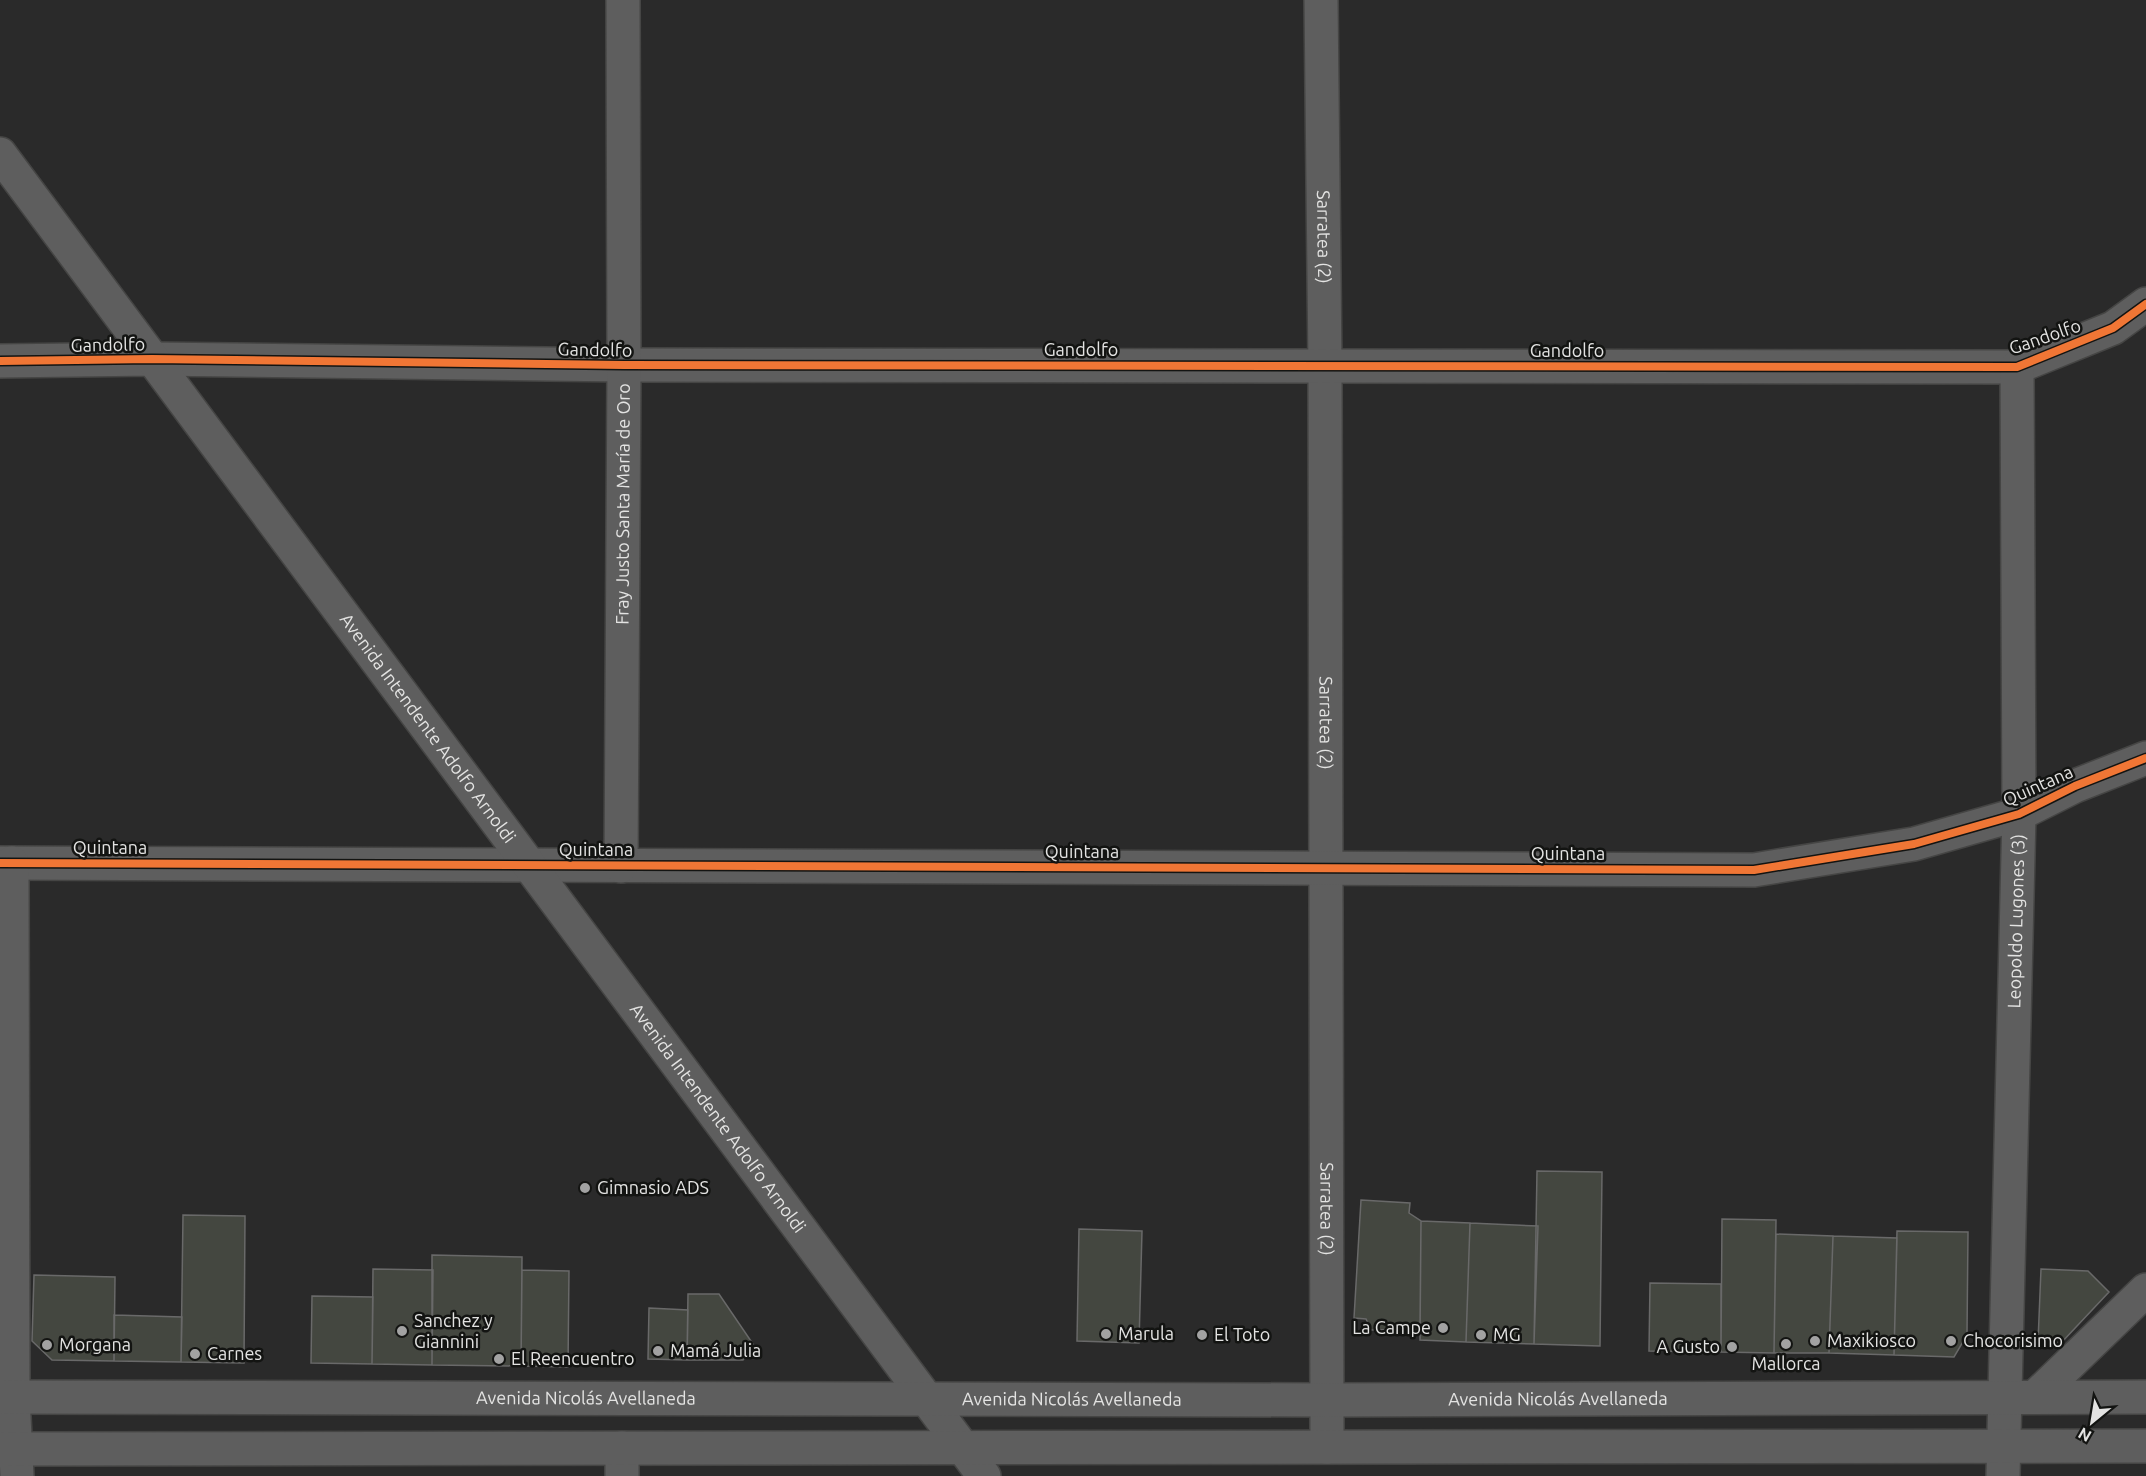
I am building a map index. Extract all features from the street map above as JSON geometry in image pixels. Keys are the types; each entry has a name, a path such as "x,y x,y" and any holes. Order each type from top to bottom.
{"street":[{"name":"Fray Justo Santa María de Oro","path":"621,866 624,365 622,0"},
{"name":"Sarratea (2)","path":"1321,0 1325,366 1327,1447"},
{"name":"Avenida Intendente Adolfo Arnoldi","path":"0,154 984,1476"},
{"name":"Gandolfo","path":"0,361 152,359 624,365 2017,367 2113,328 2146,304"},
{"name":"Leopoldo Lugones (3)","path":"2003,1462 2019,814 2017,367"},
{"name":"Quintana","path":"6,863 1754,870 1914,844 2019,814 2075,786 2146,758"},
{"path":"6,863 7,1397 11,1458 622,1462 962,1447 1327,1447 2003,1462 2146,1446"},
{"path":"2036,1397 2146,1290"},
{"name":"Avenida Nicolás Avellaneda","path":"7,1397 1327,1400 2146,1397"}],"building":[{"path":"1537,1171 1602,1172 1600,1346 1534,1344"},
{"path":"1361,1200 1410,1203 1409,1213 1421,1221 1420,1329 1371,1330 1366,1319 1354,1318"},
{"path":"183,1215 245,1216 244,1363 181,1362"},
{"path":"1722,1219 1776,1220 1774,1353 1721,1352"},
{"path":"1421,1221 1470,1223 1466,1342 1420,1340"},
{"path":"1470,1223 1538,1226 1534,1344 1466,1342"},
{"path":"1079,1229 1142,1231 1139,1343 1077,1341"},
{"path":"1897,1231 1968,1232 1967,1335 1954,1357 1894,1355"},
{"path":"1776,1234 1833,1236 1829,1353 1774,1353"},
{"path":"1833,1236 1897,1238 1894,1355 1829,1353"},
{"path":"432,1255 522,1257 521,1366 432,1365"},
{"name":"Sanchez y Giannini","path":"373,1269 433,1270 432,1365 372,1364"},
{"path":"2041,1269 2088,1271 2109,1292 2061,1343 2038,1342"},
{"path":"522,1270 569,1271 568,1367 521,1366"},
{"path":"34,1275 115,1277 114,1361 52,1360 32,1341"},
{"path":"1650,1283 1721,1284 1721,1352 1649,1351"},
{"path":"688,1294 719,1294 753,1344 743,1360 687,1360"},
{"path":"312,1296 373,1297 372,1364 311,1363"},
{"path":"649,1308 688,1310 687,1360 648,1359"},
{"path":"114,1315 182,1317 181,1362 114,1361"}],"cycle path":[{"path":"0,361 152,359 624,365 2017,367 2113,328 2146,304"},
{"path":"0,863 1754,870 1914,844 2019,814 2075,786 2146,758"}],"place":[{"name":"Gimnasio ADS","path":"585,1188"},
{"name":"La Campe","path":"1443,1328"},
{"name":"Sanchez y Giannini","path":"402,1331"},
{"name":"Marula","path":"1106,1334"},
{"name":"El Toto","path":"1202,1335"},
{"name":"MG","path":"1481,1335"},
{"name":"Maxikiosco","path":"1815,1341"},
{"name":"Chocorisimo","path":"1951,1341"},
{"name":"Mallorca","path":"1786,1344"},
{"name":"Morgana","path":"47,1345"},
{"name":"A Gusto","path":"1732,1347"},
{"name":"Mamá Julia","path":"658,1351"},
{"name":"Carnes","path":"195,1354"},
{"name":"El Reencuentro","path":"499,1359"}]}
